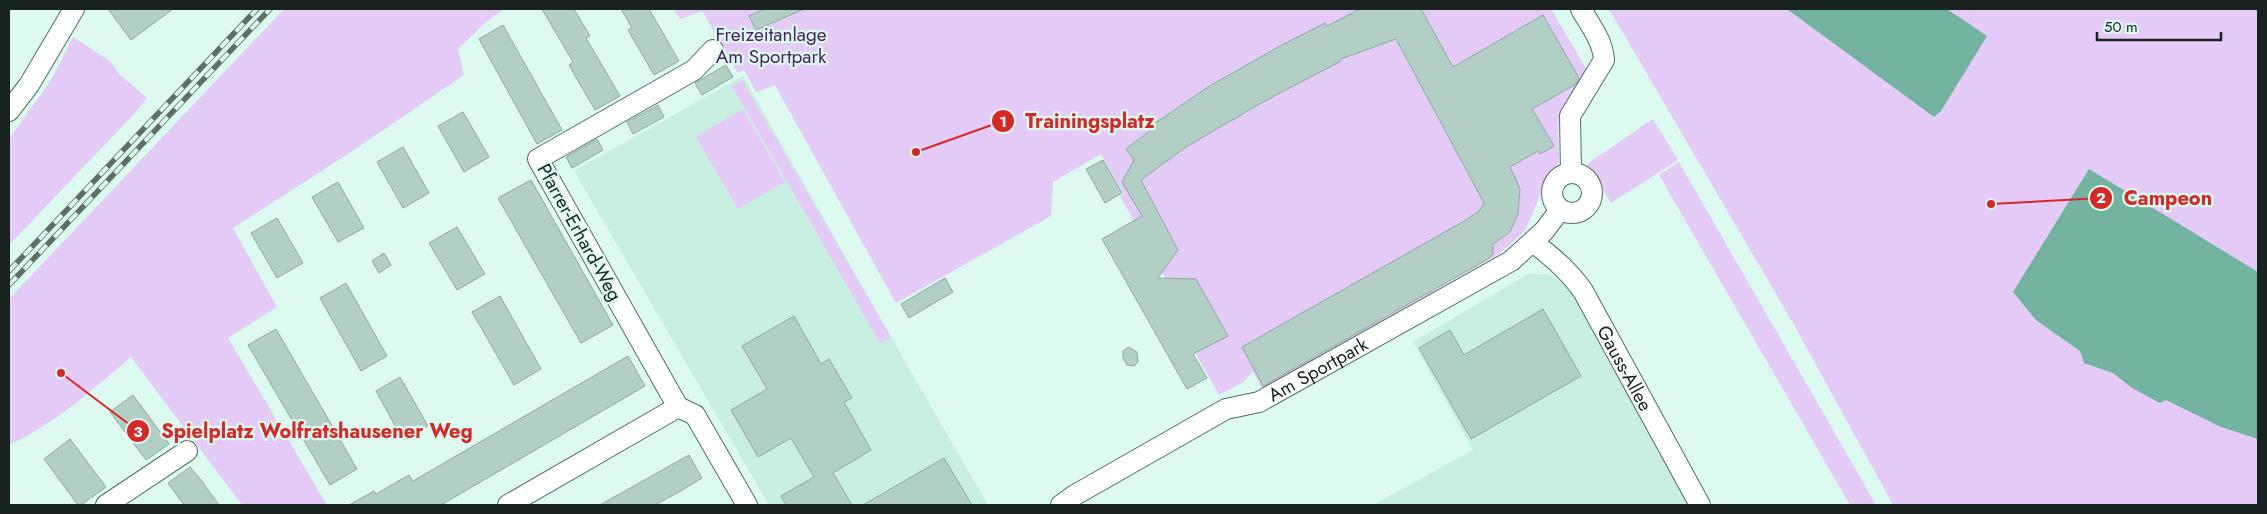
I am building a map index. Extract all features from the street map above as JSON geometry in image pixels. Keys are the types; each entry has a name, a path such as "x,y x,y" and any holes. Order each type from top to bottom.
{"street":[{"path":"9,111 29,85 74,9"},
{"path":"1571,172 1570,116 1604,60 1604,52 1581,9"},
{"name":"Pfarrer-Erhard-Weg","path":"678,407 538,159 694,70 713,50"},
{"path":"1571,172 1583,175 1589,182 1593,195 1589,205 1581,212 1571,214 1560,210 1554,202 1551,192 1554,182 1561,175 1571,172"},
{"name":"Am Sportpark","path":"1061,505 1075,495 1226,409 1260,402 1511,261 1533,242 1560,210"},
{"name":"Gauss-Allee","path":"1533,242 1567,270 1583,291 1700,505"},
{"path":"508,505 678,407 695,415 747,505"},
{"path":"106,505 187,451"}],"shaded area":[{"path":"1787,9 1947,9 1987,36 1941,111 1934,117"},
{"path":"743,76 988,505 769,505 574,171"},
{"path":"2089,169 2258,272 2258,439 2221,427 2166,400 2160,403 2132,388 2113,373 2084,363 2080,351 2036,320 2013,292"},
{"path":"1528,274 1550,275 1577,291 1694,505 1373,505 1473,450 1413,342"}],"green space":[{"path":"284,9 504,9 486,22 458,49 464,75 351,152 233,228 277,307 228,338 327,505 242,505 131,357 88,394 58,416 9,445 9,299"},
{"name":"Freizeitanlage Am Sportpark","path":"674,9 1551,9 1590,75 1561,109 1558,124 1559,162 1546,177 1525,231 1499,254 1262,389 1253,372 1242,383 1219,395 1188,340 1196,334 1120,196 1124,194 1101,154 1053,182 1051,216 896,303 775,85 756,92 744,70 738,73 702,11 680,19"},
{"path":"1609,9 2258,9 2258,505 1893,505 1793,323"},
{"path":"73,37 110,61 119,74 147,98 135,113 9,245 9,139 51,80"},
{"path":"742,80 891,337 880,343 732,86"},
{"path":"743,109 785,182 738,209 696,137"},
{"path":"1653,119 1678,160 1611,203 1587,164"},
{"path":"1679,162 1876,505 1850,505 1659,175"}],"building":[{"path":"108,9 173,9 131,40"},
{"path":"542,9 574,9 590,36 586,38 620,96 595,110 569,65 573,62"},
{"path":"621,9 649,9 679,61 654,75 628,30 632,28"},
{"path":"764,9 804,9 756,30 749,16"},
{"path":"1360,9 1421,9 1453,67 1543,15 1579,78 1576,84 1532,109 1554,146 1540,154 1538,151 1510,167 1520,189 1518,214 1510,232 1493,244 1493,254 1488,259 1263,386 1242,347 1466,220 1479,211 1484,203 1396,39 1341,59 1341,61 1263,102 1186,147 1141,180 1178,250 1158,278 1196,279 1228,336 1193,354 1207,378 1187,389 1102,239 1142,216 1122,182 1134,160 1126,149 1151,130 1148,128 1208,87 1280,46 1325,23 1327,26"},
{"path":"503,25 562,130 537,144 479,39"},
{"path":"726,65 733,77 702,95 695,83"},
{"path":"658,105 664,117 633,134 627,122"},
{"path":"463,112 489,157 464,172 438,126"},
{"path":"597,139 603,150 572,168 566,157"},
{"path":"403,147 429,193 403,208 377,162"},
{"path":"1103,160 1122,193 1105,203 1086,169"},
{"path":"531,180 613,325 581,343 498,198"},
{"path":"338,182 364,228 338,242 312,197"},
{"path":"277,218 303,263 277,278 251,233"},
{"path":"457,227 485,274 457,290 429,243"},
{"path":"384,253 391,265 379,273 372,261"},
{"path":"945,278 953,292 909,318 901,304"},
{"path":"346,283 387,356 361,371 320,298"},
{"path":"500,296 541,369 514,385 472,312"},
{"path":"1543,309 1581,376 1471,439 1419,348 1450,330 1464,355"},
{"path":"794,316 821,364 829,359 852,398 844,402 871,450 833,473 852,505 786,505 781,496 814,477 791,438 758,457 731,410 767,389 742,346"},
{"path":"276,329 357,469 330,485 248,345"},
{"path":"1129,347 1137,352 1138,362 1134,366 1127,365 1123,358 1123,351"},
{"path":"628,356 645,386 441,505 349,505 374,491 376,494 409,475 413,481"},
{"path":"400,377 428,426 403,440 376,391"},
{"path":"133,395 169,444 146,460 110,412"},
{"path":"70,439 106,487 81,505 78,505 44,459"},
{"path":"689,455 702,478 684,489 655,505 600,505"},
{"path":"944,458 972,505 863,505"},
{"path":"190,467 219,505 184,505 168,483"}],"railway":[{"path":"9,271 257,9"},
{"path":"9,285 270,9"}],"place":[{"name":"Trainingsplatz","path":"916,152"},
{"name":"Campeon","path":"1991,204"},
{"name":"Spielplatz Wolfratshausener Weg","path":"61,373"}]}
